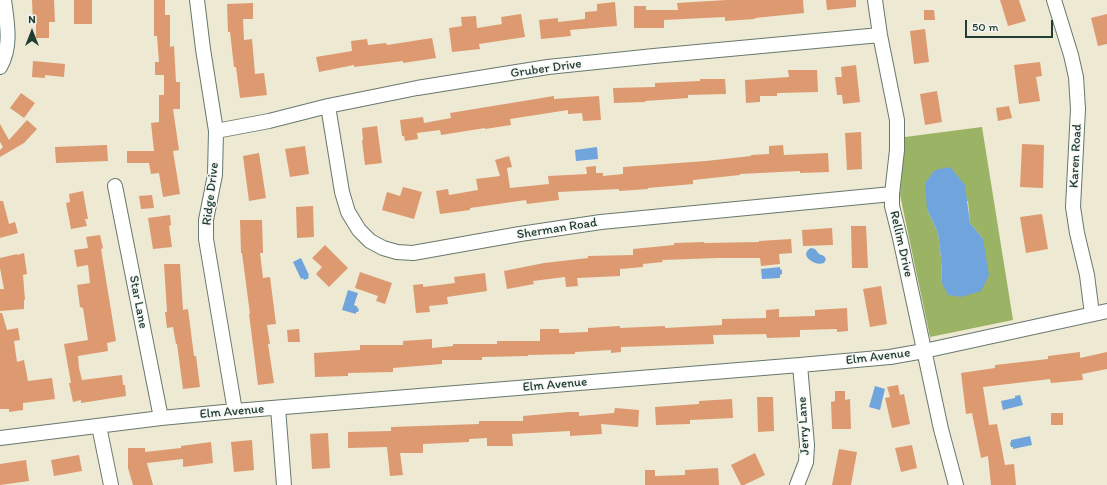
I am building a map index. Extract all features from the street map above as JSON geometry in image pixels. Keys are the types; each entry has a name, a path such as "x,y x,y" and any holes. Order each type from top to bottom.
{"street":[{"path":"0,67 4,60 8,43 8,28 4,0"},
{"name":"Ridge Drive","path":"197,0 216,131 215,176 206,220 206,240 235,411"},
{"name":"Rellim Drive","path":"875,0 880,35 897,120 898,150 892,194 892,206 941,429 956,485"},
{"name":"Karen Road","path":"1054,0 1071,55 1076,77 1078,109 1073,207 1077,233 1087,276 1092,314"},
{"name":"Gruber Drive","path":"216,131 269,121 328,106 417,88 548,68 654,56 880,35"},
{"name":"Sherman Road","path":"328,106 342,192 348,212 359,230 370,241 383,248 397,252 413,253 520,234 601,222 892,194"},
{"name":"Star Lane","path":"115,186 161,418"},
{"name":"Elm Avenue","path":"0,438 161,418 235,411 890,357 1107,311"},
{"name":"Jerry Lane","path":"797,485 806,462 807,445 800,365"},
{"path":"278,408 284,485"},
{"path":"99,426 111,485"}],"green space":[{"path":"982,127 1013,320 930,337 900,195 905,137","holes":["968,201 970,223 983,239 942,283 938,233 927,209"]}],"water":[{"path":"597,147 598,159 576,161 575,150"},
{"path":"950,167 965,185 970,223 983,239 989,275 981,291 961,297 948,295 942,283 938,233 927,209 925,183 935,170"},
{"path":"811,248 815,249 819,254 824,256 826,259 824,263 814,263 807,257 806,254"},
{"path":"301,258 309,275 309,278 304,280 303,278 301,279 293,262"},
{"path":"780,267 782,274 780,275 780,278 762,279 761,269"},
{"path":"348,290 358,293 354,305 359,309 356,314 342,310"},
{"path":"875,386 885,389 880,410 869,407"},
{"path":"1020,395 1023,405 1003,410 1001,401 1015,398 1015,396"},
{"path":"1030,436 1032,445 1013,449 1013,447 1011,447 1011,440"}],"building":[{"path":"32,0 54,0 55,22 49,22 49,38 36,38 36,22 33,23"},
{"path":"74,0 92,0 92,24 74,24"},
{"path":"154,0 165,0 165,15 170,15 170,47 174,46 176,82 180,82 180,109 173,109 179,150 173,151 180,194 163,197 159,173 151,174 149,163 127,163 127,151 154,151 151,123 159,122 159,95 164,95 164,75 155,75 155,62 159,62 157,36 154,36"},
{"path":"727,0 803,0 804,13 725,21 725,17 664,20 664,28 634,28 634,6 646,6 646,10 678,10 677,3"},
{"path":"826,0 856,0 856,7 827,10"},
{"path":"1000,0 1019,0 1026,21 1008,26"},
{"path":"615,2 617,26 570,30 571,36 541,39 539,20 558,18 558,22 585,19 585,12 597,11 597,4"},
{"path":"253,3 253,19 243,19 244,40 252,39 255,74 264,73 267,95 240,98 236,67 234,67 230,32 228,32 227,4"},
{"path":"924,10 934,10 935,20 924,20"},
{"path":"521,14 525,37 479,44 480,49 452,52 449,28 462,26 461,17 476,16 477,28 502,24 501,17"},
{"path":"1107,14 1107,44 1098,46 1091,18"},
{"path":"925,29 929,62 914,64 910,31"},
{"path":"432,38 436,58 403,63 403,61 354,67 354,65 319,72 316,57 352,51 351,41 367,39 368,45 386,43 387,45"},
{"path":"33,61 65,64 64,77 45,75 45,78 32,77"},
{"path":"1040,62 1042,76 1036,77 1040,101 1019,104 1014,65"},
{"path":"856,65 860,102 843,104 842,95 837,95 835,77 842,77 841,67"},
{"path":"788,70 817,70 818,92 777,93 777,96 760,96 760,102 746,103 745,80 789,77"},
{"path":"700,79 725,79 726,94 688,95 688,98 614,103 613,88 655,87 655,83 700,81"},
{"path":"937,91 942,122 925,125 920,94"},
{"path":"21,93 35,103 24,118 10,108"},
{"path":"554,96 554,99 599,96 601,120 583,121 582,113 568,114 568,110 510,119 511,125 441,135 440,130 417,133 418,139 405,141 404,136 402,136 400,120 423,117 424,123 451,118 450,113"},
{"path":"1009,106 1012,118 998,121 996,108"},
{"path":"27,120 37,129 24,143 0,157 0,150 3,147 0,142 0,124 9,140"},
{"path":"377,126 382,163 365,165 362,128"},
{"path":"861,132 862,169 847,170 845,133"},
{"path":"1022,144 1044,145 1043,188 1020,187"},
{"path":"107,145 108,161 56,163 55,147"},
{"path":"783,145 784,155 828,153 829,172 800,173 800,171 740,174 693,180 693,184 648,189 558,192 559,200 527,204 526,200 440,214 436,191 448,189 449,195 478,190 476,179 500,176 495,160 509,156 512,167 507,168 510,188 549,184 548,176 587,174 586,167 596,166 596,173 603,173 603,176 623,174 623,167 706,161 769,154 769,146"},
{"path":"305,146 309,174 290,177 285,149"},
{"path":"259,153 266,198 249,201 243,156"},
{"path":"403,187 422,192 414,219 382,210 387,192 400,196"},
{"path":"83,191 88,219 85,219 87,226 71,229 66,203 70,202 69,194"},
{"path":"152,195 154,208 141,209 139,196"},
{"path":"0,201 3,201 9,224 15,222 18,233 0,238"},
{"path":"313,206 314,237 297,238 296,207"},
{"path":"1042,214 1048,249 1026,253 1020,217"},
{"path":"170,215 171,225 169,226 172,247 153,249 148,218"},
{"path":"240,220 262,220 263,253 260,253 263,278 270,277 276,324 267,325 270,344 268,344 274,383 258,385 241,253"},
{"path":"851,226 866,226 868,268 852,268"},
{"path":"832,228 833,245 803,246 802,230"},
{"path":"100,235 116,341 107,343 108,351 78,356 79,368 82,380 122,375 126,396 81,403 81,400 73,402 64,344 88,340 83,308 80,307 77,285 90,283 88,265 77,267 74,250 88,248 86,237"},
{"path":"791,239 792,253 779,254 780,264 761,266 760,258 662,260 663,262 643,264 643,267 620,269 620,276 577,278 578,286 566,287 565,277 533,281 534,284 507,289 504,271 544,263 588,258 588,256 633,255 633,249 674,245 674,243 759,242"},
{"path":"325,245 348,268 329,287 316,274 322,267 312,258"},
{"path":"24,253 27,274 23,275 25,300 24,309 0,311 0,289 4,289 0,268 0,258"},
{"path":"164,264 180,264 183,310 188,309 194,356 196,356 200,387 183,389 177,344 173,327 167,328 165,312 167,312"},
{"path":"360,272 392,283 385,304 376,301 378,296 355,288"},
{"path":"485,273 487,291 447,297 448,304 429,306 430,312 416,313 413,285 423,284 423,287 455,283 454,277"},
{"path":"881,286 887,324 870,327 863,289"},
{"path":"847,308 848,331 837,332 837,329 800,330 800,337 767,338 766,334 713,335 714,344 621,347 621,352 611,353 611,350 575,352 575,354 482,357 482,360 442,360 442,364 393,368 393,372 348,373 348,376 315,377 314,353 360,350 360,345 403,345 403,341 432,339 432,348 453,346 453,344 497,344 497,341 540,341 540,329 559,329 559,333 588,332 588,328 620,326 620,328 665,326 665,328 722,325 722,319 766,318 766,310 779,309 779,317 815,316 815,310"},
{"path":"0,313 2,313 7,330 18,328 20,340 14,341 17,362 24,360 28,381 52,378 55,399 23,403 23,410 9,412 9,409 0,409"},
{"path":"299,329 300,342 288,342 287,330"},
{"path":"1080,352 1080,358 1107,352 1107,369 1082,374 1083,380 1051,383 1050,379 983,387 989,425 997,424 1005,465 1014,464 1016,485 991,485 988,456 981,458 972,413 966,414 961,373 995,368 995,365 1048,359 1048,356"},
{"path":"898,385 900,395 904,394 910,424 892,428 885,398 890,397 887,387"},
{"path":"835,391 845,391 845,400 850,399 851,429 832,429 831,402 835,401"},
{"path":"757,397 773,397 774,431 758,432"},
{"path":"732,399 733,418 690,420 690,424 656,425 655,407 699,404 699,401"},
{"path":"615,408 639,410 638,427 601,424 602,434 570,436 570,431 512,434 513,446 487,446 487,438 469,439 469,442 423,444 423,453 400,453 403,475 390,476 387,447 348,448 348,432 391,431 391,427 479,424 479,421 523,421 523,416 569,412 579,412 579,416 614,413"},
{"path":"1051,413 1063,413 1063,425 1051,425"},
{"path":"328,433 330,468 312,469 310,434"},
{"path":"252,440 254,470 234,472 231,442"},
{"path":"211,442 213,463 183,467 183,459 147,463 153,485 133,485 128,468 128,448 145,448 145,452 181,448 181,446"},
{"path":"912,445 917,468 901,472 895,448"},
{"path":"839,449 857,452 851,485 832,485"},
{"path":"755,453 765,475 741,485 731,465"},
{"path":"79,455 82,471 54,476 51,460"},
{"path":"26,460 29,481 0,485 0,464"},
{"path":"718,468 719,485 645,485 645,470 655,470 655,476 685,475 685,470"}]}
